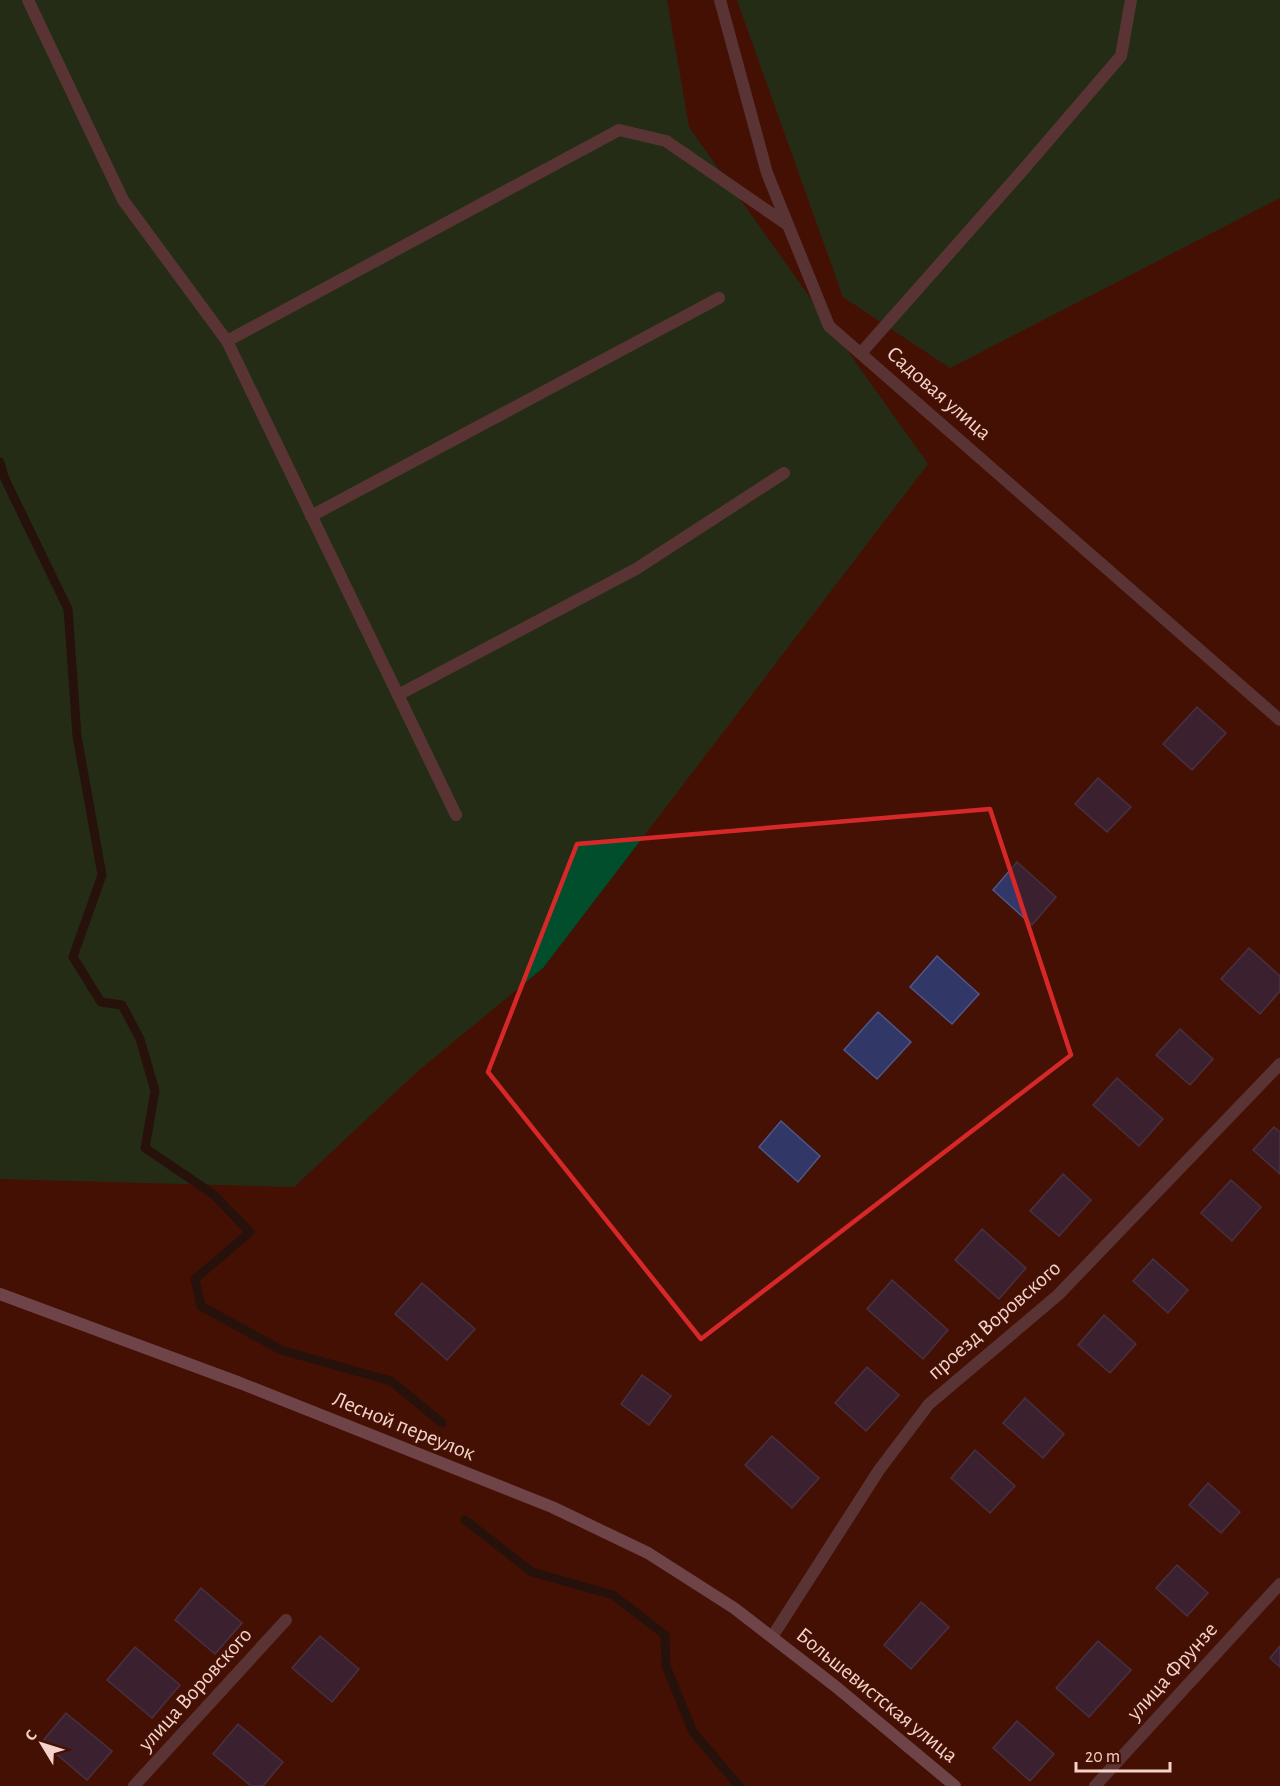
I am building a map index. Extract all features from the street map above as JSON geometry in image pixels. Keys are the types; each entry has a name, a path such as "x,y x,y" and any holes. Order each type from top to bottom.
{"street":[{"path":"28,0 123,200 226,341 456,815"},
{"name":"Садовая улица","path":"720,0 767,173 829,326 1280,720"},
{"path":"861,352 1023,170 1120,56 1131,0"},
{"path":"226,341 618,130 666,141 788,225"},
{"path":"311,516 720,298"},
{"path":"398,695 636,568 784,473"},
{"name":"проезд Воровского","path":"772,1637 879,1470 929,1404 1058,1295 1280,1064"},
{"name":"Лесной переулок","path":"0,1294 240,1383 552,1508 648,1553 734,1608 772,1637"},
{"name":"улица Фрунзе","path":"1095,1786 1280,1584"},
{"name":"улица Воровского","path":"134,1786 286,1620"},
{"name":"Большевистская улица","path":"772,1637 955,1786"}],"highlighted area":[{"path":"990,809 1071,1055 701,1339 488,1072 577,844"}],"green space":[{"path":"0,0 667,0 689,127 928,464 543,968 418,1071 294,1187 0,1179"},
{"path":"737,0 1280,0 1280,198 950,368 843,297"}],"building":[{"path":"1197,707 1226,733 1192,770 1163,744"},
{"path":"1098,778 1131,807 1107,832 1075,804"},
{"path":"1017,862 1056,897 1032,925 993,890"},
{"path":"1249,948 1280,976 1280,991 1260,1014 1221,979"},
{"path":"937,956 979,994 952,1024 910,987"},
{"path":"878,1012 911,1042 877,1079 844,1050"},
{"path":"1180,1029 1213,1059 1190,1085 1156,1055"},
{"path":"1117,1078 1163,1119 1139,1146 1093,1105"},
{"path":"781,1121 820,1156 798,1182 759,1147"},
{"path":"1274,1127 1280,1132 1280,1174 1253,1150"},
{"path":"1063,1174 1091,1200 1059,1236 1030,1211"},
{"path":"1231,1180 1261,1207 1232,1241 1201,1213"},
{"path":"982,1229 1026,1268 999,1299 955,1260"},
{"path":"1153,1259 1188,1290 1168,1313 1133,1281"},
{"path":"892,1280 948,1330 923,1359 867,1309"},
{"path":"422,1283 475,1329 447,1360 395,1314"},
{"path":"1104,1315 1136,1344 1110,1373 1078,1345"},
{"path":"867,1367 899,1395 866,1431 835,1403"},
{"path":"642,1375 671,1396 649,1425 621,1404"},
{"path":"1025,1398 1064,1434 1043,1458 1003,1423"},
{"path":"772,1436 819,1478 792,1508 745,1465"},
{"path":"975,1450 1015,1486 990,1513 951,1478"},
{"path":"1208,1483 1240,1512 1221,1533 1189,1505"},
{"path":"1177,1565 1208,1593 1187,1616 1156,1588"},
{"path":"201,1588 242,1623 215,1654 175,1620"},
{"path":"921,1602 949,1627 911,1669 884,1645"},
{"path":"320,1636 359,1669 332,1702 292,1668"},
{"path":"1098,1641 1131,1670 1089,1717 1056,1688"},
{"path":"1280,1646 1280,1667 1270,1658"},
{"path":"135,1647 180,1685 152,1718 107,1680"},
{"path":"66,1713 112,1751 87,1780 42,1742"},
{"path":"1017,1721 1054,1754 1030,1781 993,1748"},
{"path":"238,1724 283,1762 263,1786 251,1786 213,1754"}],"waterway":[{"path":"0,462 4,477 68,609 77,736 102,875 73,957 101,1002 122,1005 140,1039 155,1091 145,1148 213,1194 250,1232 195,1279 201,1306 281,1350 391,1381 442,1423"},
{"path":"465,1520 532,1572 613,1595 665,1635 666,1666 693,1732 739,1786"}]}
